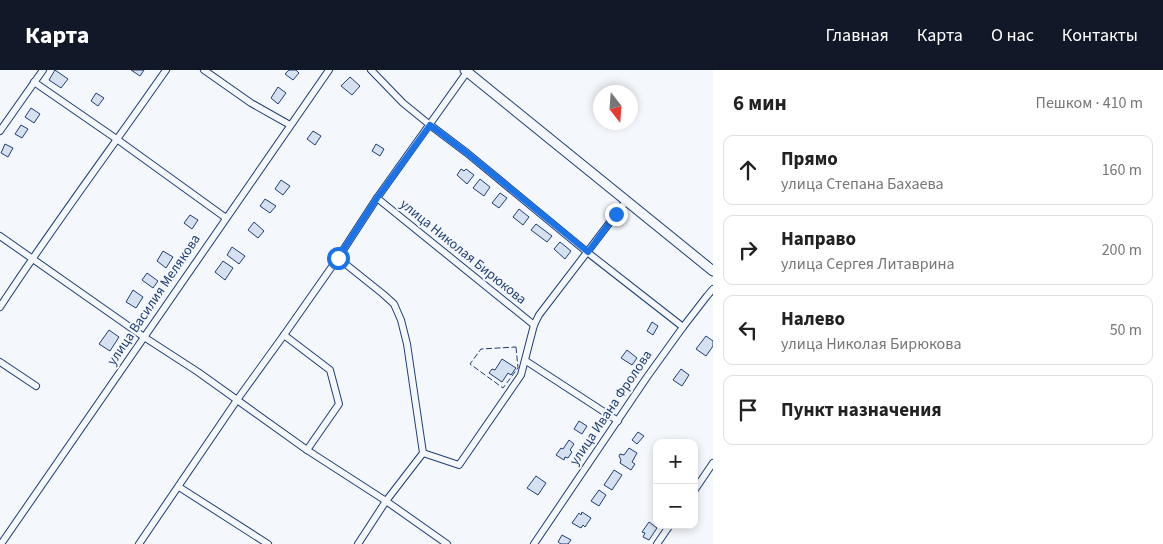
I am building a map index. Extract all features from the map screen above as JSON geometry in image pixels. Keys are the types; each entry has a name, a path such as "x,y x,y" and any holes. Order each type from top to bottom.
{"main road":[{"path":"466,71 713,271"}],"street":[{"path":"0,131 43,70"},
{"path":"0,307 32,258 118,140 166,70"},
{"path":"204,70 251,103 290,126"},
{"name":"улица Василия Мелякова","path":"1,544 329,70"},
{"path":"371,70 403,103 683,327"},
{"path":"139,544 466,71"},
{"path":"34,82 226,218"},
{"name":"улица Николая Бирюкова","path":"377,198 534,325"},
{"name":"улица Николая Бирюкова","path":"423,453 459,465 521,375 534,325 539,315 627,200"},
{"path":"0,236 144,337 198,372 307,450 386,501 447,544"},
{"path":"338,258 394,304 401,320 407,344 423,453 386,501 358,544"},
{"name":"улица Ивана Фролова","path":"534,544 647,377 713,289"},
{"path":"284,335 330,370 338,404 307,450"},
{"path":"526,361 618,420"},
{"path":"0,362 36,386"},
{"path":"698,485 713,464"},
{"path":"179,486 268,544"},
{"path":"657,544 667,529"}],"building":[{"path":"55,70 68,79 61,88 49,80"},
{"path":"131,70 144,70 140,76"},
{"path":"289,70 296,70 299,73 293,80 285,74"},
{"path":"350,77 360,86 352,95 341,86"},
{"path":"278,87 286,93 278,104 271,98"},
{"path":"96,93 104,98 98,106 91,101"},
{"path":"31,108 40,114 34,123 25,117"},
{"path":"21,125 28,129 22,138 15,134"},
{"path":"313,131 321,136 315,145 307,139"},
{"path":"5,144 13,148 8,157 1,153"},
{"path":"376,144 384,149 380,156 372,151"},
{"path":"461,169 464,171 466,169 474,175 467,184 457,175"},
{"path":"480,179 490,187 484,196 473,188"},
{"path":"281,180 290,186 283,195 275,189"},
{"path":"500,193 507,198 499,208 492,203"},
{"path":"265,199 276,206 270,213 260,206"},
{"path":"519,209 529,217 523,225 513,217"},
{"path":"190,215 198,220 192,229 184,223"},
{"path":"254,222 264,231 258,238 248,230"},
{"path":"536,224 552,236 547,242 531,230"},
{"path":"560,242 571,251 565,259 554,249"},
{"path":"232,247 245,256 239,264 227,255"},
{"path":"163,251 173,257 166,268 157,261"},
{"path":"223,261 233,268 225,280 215,272"},
{"path":"147,273 158,281 153,288 142,280"},
{"path":"133,290 143,297 136,308 126,302"},
{"path":"652,322 658,326 653,335 647,331"},
{"path":"109,330 119,337 110,351 99,344"},
{"path":"706,336 713,341 713,346 706,356 696,349"},
{"path":"627,350 637,358 632,365 621,358"},
{"path":"502,359 516,368 511,375 508,373 502,382 489,373 492,369 495,370"},
{"path":"681,369 689,375 682,386 673,380"},
{"path":"579,421 587,426 582,434 574,429"},
{"path":"638,432 644,436 637,444 632,440"},
{"path":"569,440 574,444 570,450 572,452 564,460 556,455"},
{"path":"629,448 637,453 632,462 635,464 631,470 620,463 619,456 620,454 624,455"},
{"path":"614,470 622,475 612,490 604,485"},
{"path":"536,476 546,483 538,495 527,488"},
{"path":"599,490 606,495 599,506 591,501"},
{"path":"582,512 591,518 585,527 583,525 581,528 572,523 579,513 581,515"},
{"path":"649,522 653,525 653,529 656,529 649,540 643,537 645,533 642,532"},
{"path":"562,535 571,540 568,544 558,542"}],"fence":[{"path":"516,347 518,368 503,388 470,364 481,349 516,347"}],"route":[{"path":"338,258 377,198 430,125 588,252 616,214"}]}
